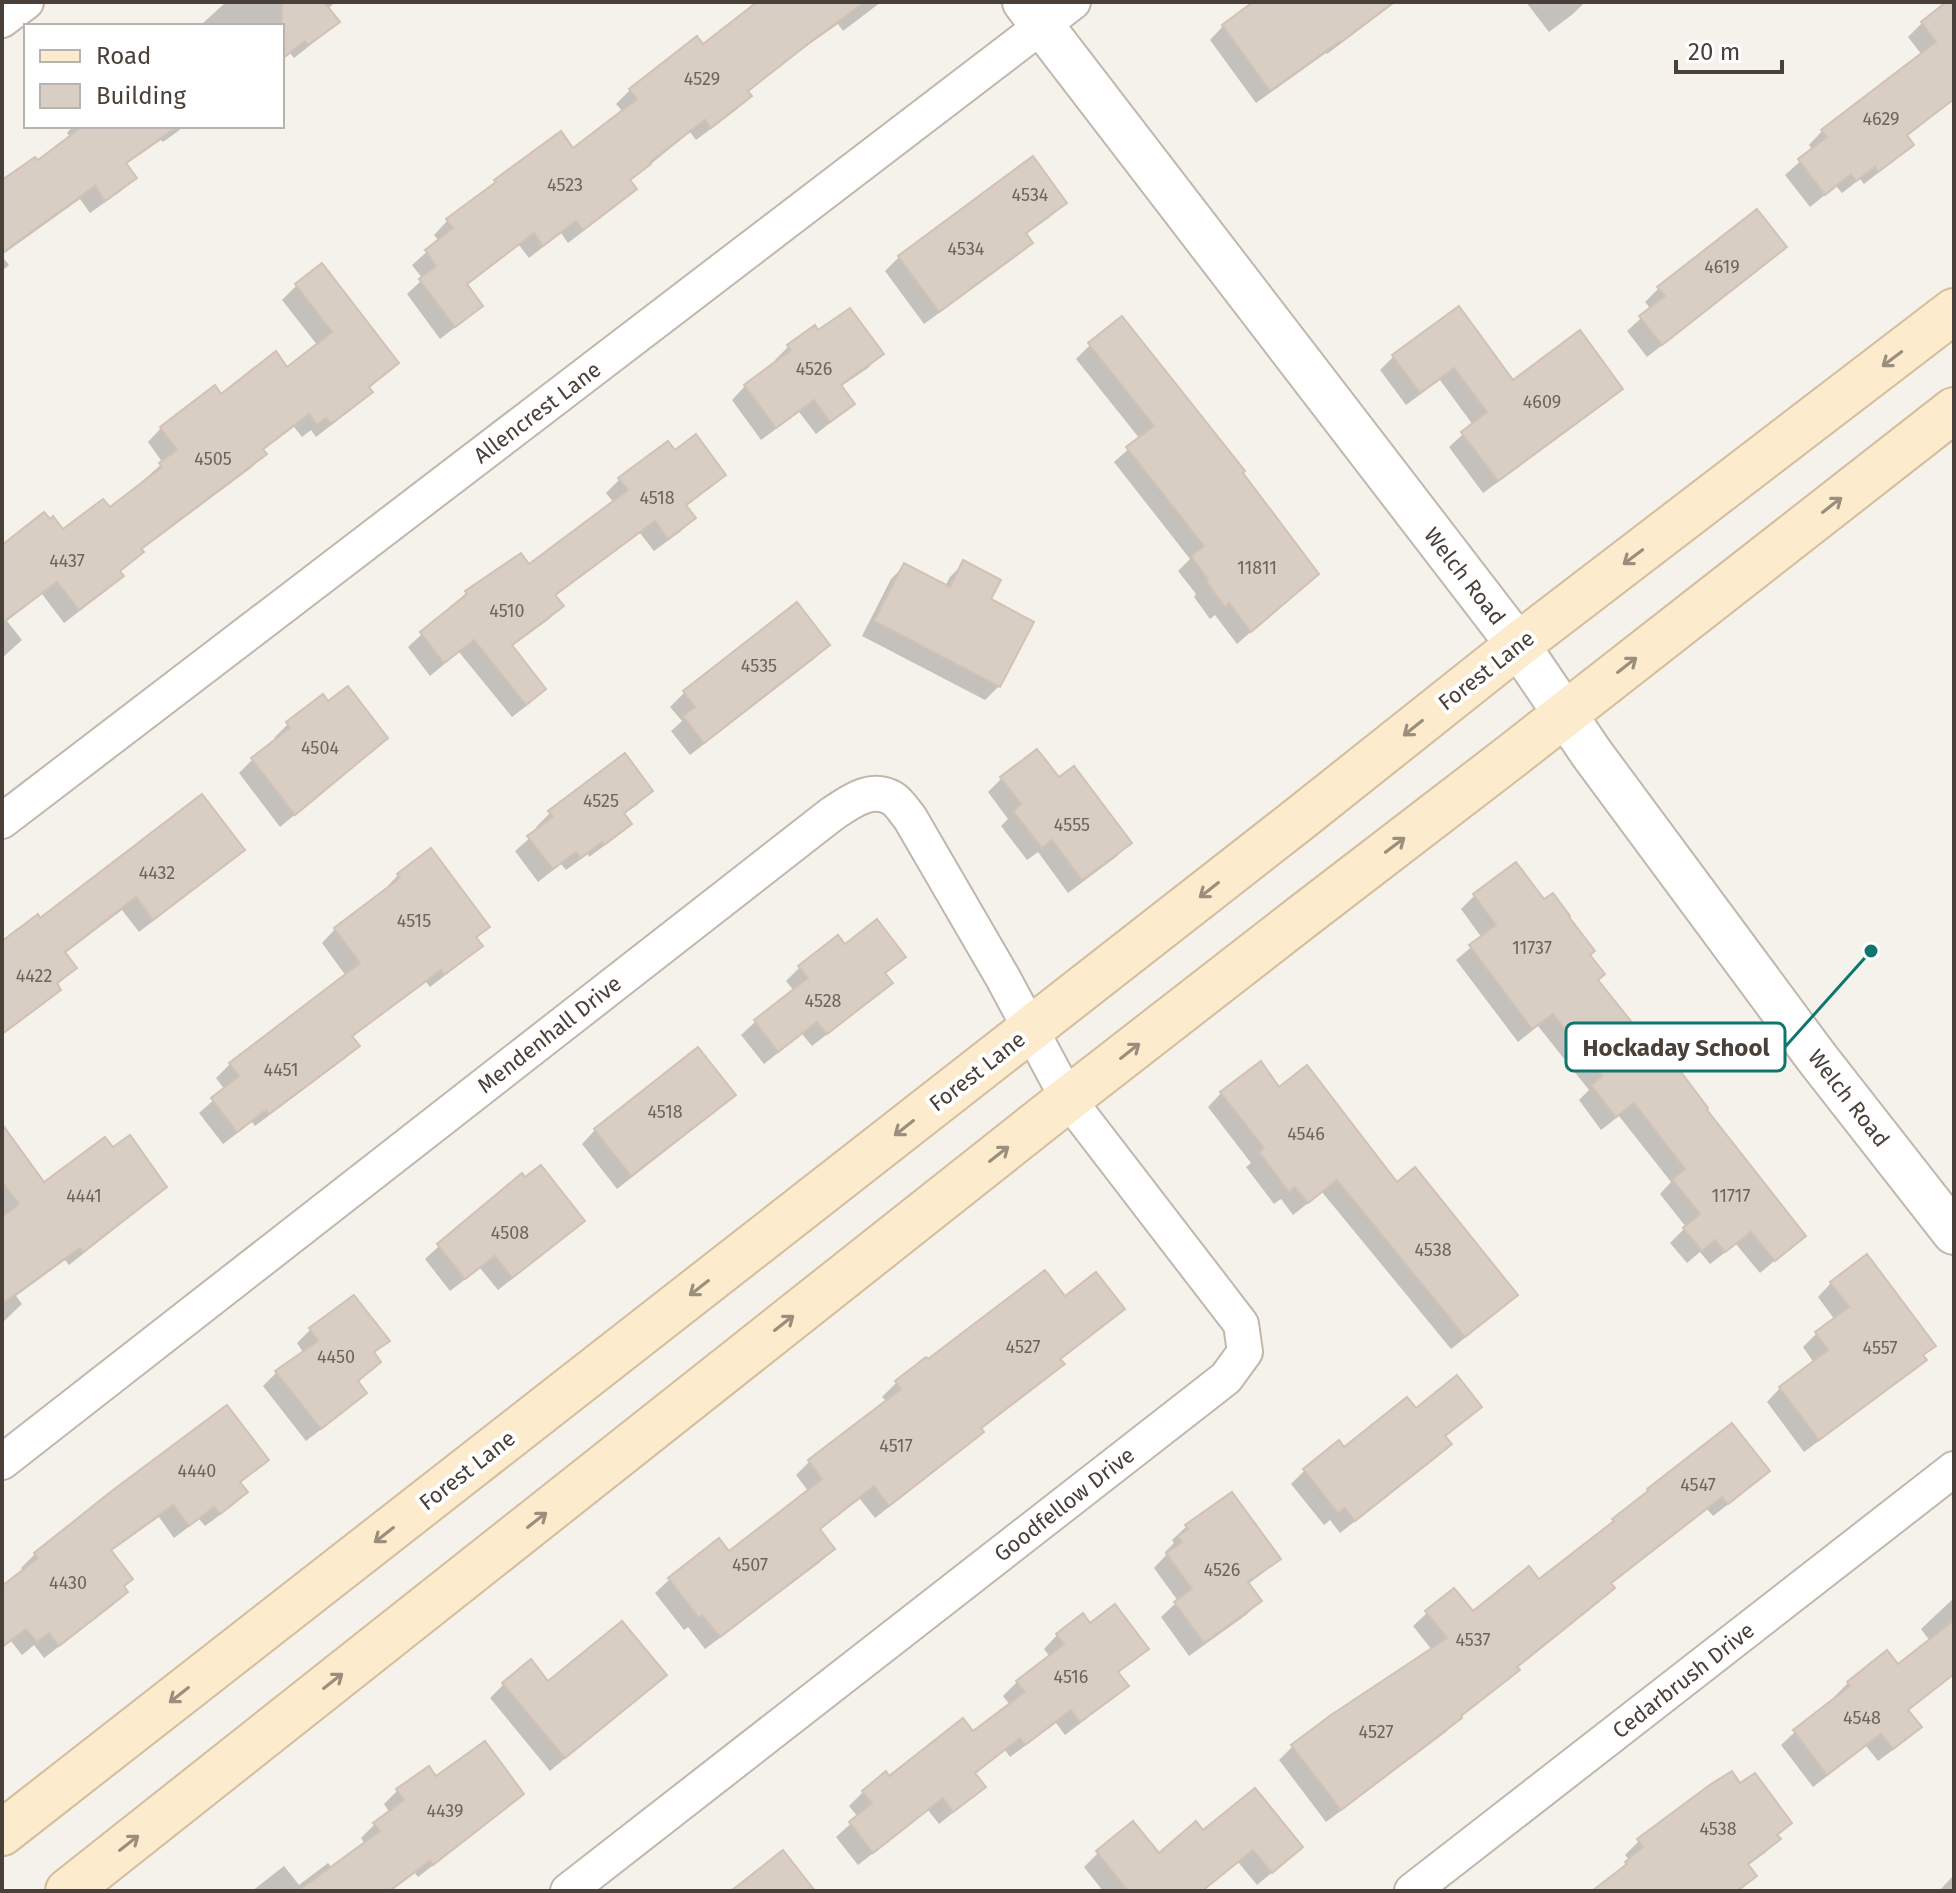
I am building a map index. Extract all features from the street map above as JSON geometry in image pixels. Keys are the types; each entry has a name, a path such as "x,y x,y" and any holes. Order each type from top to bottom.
{"main road":[{"name":"Forest Lane","path":"2,1833 1518,645 1954,311"},
{"path":"68,1891 1068,1099 1954,410"}],"street":[{"path":"2,20 26,2"},
{"name":"Welch Road","path":"1046,10 1518,645 1592,754 1817,1058 1954,1233"},
{"name":"Allencrest Lane","path":"2,821 1046,10"},
{"name":"Mendenhall Drive","path":"2,1462 832,814 857,798 874,793 894,799 910,818 1032,1028"},
{"name":"Goodfellow Drive","path":"568,1891 1226,1378 1245,1352 1241,1324 1068,1099 1032,1028"},
{"name":"Cedarbrush Drive","path":"1412,1891 1954,1469"}],"building":[{"path":"282,2 324,2 340,22 308,45 305,41 284,57"},
{"path":"757,2 865,2 748,91 752,96 711,128 705,120 650,162 630,180 637,189 583,230 576,221 543,246 534,233 467,284 483,306 455,327 419,279 436,266 425,250 453,228 446,219 561,131 573,148 637,99 629,89 697,36 703,44"},
{"path":"1253,2 1394,2 1270,91 1222,25"},
{"path":"1946,2 1954,2 1954,99 1907,135 1914,145 1878,172 1875,167 1856,181 1851,174 1825,195 1798,159 1827,137 1821,130 1936,42 1921,22"},
{"path":"80,128 175,128 126,163 137,178 105,201 95,186 2,253 2,180 35,157 38,160"},
{"path":"1033,156 1067,203 1026,233 1033,243 939,312 898,256"},
{"path":"1757,209 1787,247 1662,345 1639,316 1665,296 1657,287"},
{"path":"322,263 399,363 369,387 373,392 331,424 326,418 317,425 309,414 263,449 267,454 141,549 144,552 120,571 124,576 79,610 57,582 2,623 2,545 44,512 50,519 53,516 63,529 103,499 110,507 162,467 159,463 177,450 160,427 215,385 221,394 276,351 287,367 332,332 295,284"},
{"path":"1459,306 1513,380 1580,330 1623,389 1498,481 1461,432 1487,412 1454,368 1420,393 1392,355"},
{"path":"850,308 884,354 841,385 855,404 830,422 814,400 776,428 744,385 791,350 787,345 815,325 818,330"},
{"path":"1122,316 1245,471 1243,473 1319,574 1251,632 1229,603 1225,607 1191,556 1204,546 1126,447 1154,426 1088,343"},
{"path":"696,434 726,475 686,505 696,518 668,539 655,521 555,595 564,606 512,645 546,689 526,705 474,640 444,663 420,632 467,594 465,591 521,553 529,564 628,490 618,478 668,441 675,450"},
{"path":"963,560 1001,580 991,599 1034,622 1000,687 874,621 904,563 950,587"},
{"path":"797,602 830,645 704,743 683,716 695,707 683,691"},
{"path":"348,686 388,738 295,815 251,758 290,728 286,722 323,694 328,701"},
{"path":"1037,749 1059,777 1074,766 1132,843 1082,880 1052,840 1042,848 1013,811 1021,804 1000,777"},
{"path":"625,753 653,791 624,813 632,824 604,845 602,842 581,858 576,852 553,869 527,836 553,817 548,811"},
{"path":"202,794 245,850 153,920 136,897 65,952 77,968 57,983 61,990 2,1034 2,941 38,914 40,918"},
{"path":"431,848 490,927 476,937 483,946 444,975 441,970 352,1036 360,1046 269,1114 266,1110 237,1132 211,1098 239,1076 229,1063 360,963 334,928 400,878 397,874"},
{"path":"1516,862 1544,899 1553,893 1595,951 1590,955 1605,974 1598,980 1646,1040 1653,1035 1707,1110 1806,1236 1775,1261 1751,1232 1725,1252 1715,1240 1702,1251 1683,1228 1700,1214 1672,1179 1685,1169 1634,1103 1616,1117 1591,1085 1602,1076 1553,1014 1532,1029 1469,945 1496,925 1473,894"},
{"path":"877,919 906,957 885,973 893,983 827,1034 817,1022 778,1052 754,1020 808,978 798,966 838,935 845,944"},
{"path":"698,1047 736,1095 631,1176 594,1129"},
{"path":"1261,1061 1279,1087 1307,1065 1397,1182 1415,1167 1518,1295 1465,1337 1337,1180 1308,1203 1295,1187 1289,1192 1259,1152 1264,1148 1220,1092"},
{"path":"2,1124 44,1182 105,1137 113,1147 130,1135 167,1187 83,1252 80,1248 2,1304 2,1217 19,1204 2,1182"},
{"path":"541,1165 585,1221 512,1278 495,1256 465,1279 437,1244 522,1173 525,1177"},
{"path":"1867,1254 1936,1346 1923,1355 1927,1360 1819,1440 1779,1387 1828,1350 1815,1332 1849,1307 1830,1282"},
{"path":"1045,1270 1065,1296 1096,1272 1125,1309 1060,1359 1065,1364 981,1428 984,1432 889,1506 874,1486 820,1529 835,1549 720,1637 702,1615 699,1618 668,1578 719,1538 729,1551 822,1479 808,1460 901,1389 895,1381"},
{"path":"354,1295 390,1341 374,1352 381,1362 358,1381 367,1393 321,1429 275,1371 318,1341 309,1328"},
{"path":"1457,1375 1482,1407 1445,1436 1452,1444 1355,1521 1345,1508 1338,1513 1303,1469 1339,1440 1344,1447 1407,1397 1416,1408"},
{"path":"227,1405 269,1460 240,1482 248,1492 220,1514 214,1507 189,1526 173,1505 111,1550 133,1579 124,1586 128,1592 59,1646 49,1633 37,1642 26,1629 2,1647 2,1586 38,1558 34,1553"},
{"path":"1732,1423 1770,1471 1728,1504 1722,1497 1611,1583 1615,1588 1517,1667 1520,1670 1341,1810 1291,1745 1447,1638 1425,1611 1454,1588 1473,1611 1529,1566 1539,1579"},
{"path":"1232,1492 1281,1559 1248,1582 1262,1601 1204,1643 1174,1602 1192,1589 1166,1553 1182,1542 1178,1536 1188,1529 1185,1525"},
{"path":"1115,1604 1149,1649 1118,1672 1129,1686 1080,1722 1071,1710 1025,1745 1020,1738 975,1773 986,1787 953,1812 943,1798 873,1853 849,1822 872,1803 862,1791 886,1771 889,1776 963,1718 973,1731 1025,1692 1016,1681 1064,1644 1056,1634 1083,1613 1090,1623"},
{"path":"1954,1620 1954,1674 1908,1710 1922,1727 1893,1749 1881,1734 1827,1775 1793,1730 1850,1686 1847,1682 1887,1650 1898,1664"},
{"path":"622,1621 667,1675 565,1758 502,1683 531,1659 548,1681"},
{"path":"485,1741 524,1794 433,1865 430,1861 389,1891 298,1891 380,1831 373,1823 404,1800 396,1789 429,1766 436,1776"},
{"path":"1732,1771 1740,1783 1755,1773 1792,1823 1777,1835 1781,1839 1748,1864 1757,1876 1737,1891 1592,1891 1627,1864 1625,1862 1643,1847 1637,1839"},
{"path":"1255,1788 1303,1847 1272,1873 1253,1850 1202,1891 1128,1891 1096,1851 1133,1821 1159,1853 1196,1821 1203,1830"},
{"path":"783,1850 815,1891 731,1891"}],"place":[{"name":"Hockaday School","path":"1871,951"}]}
